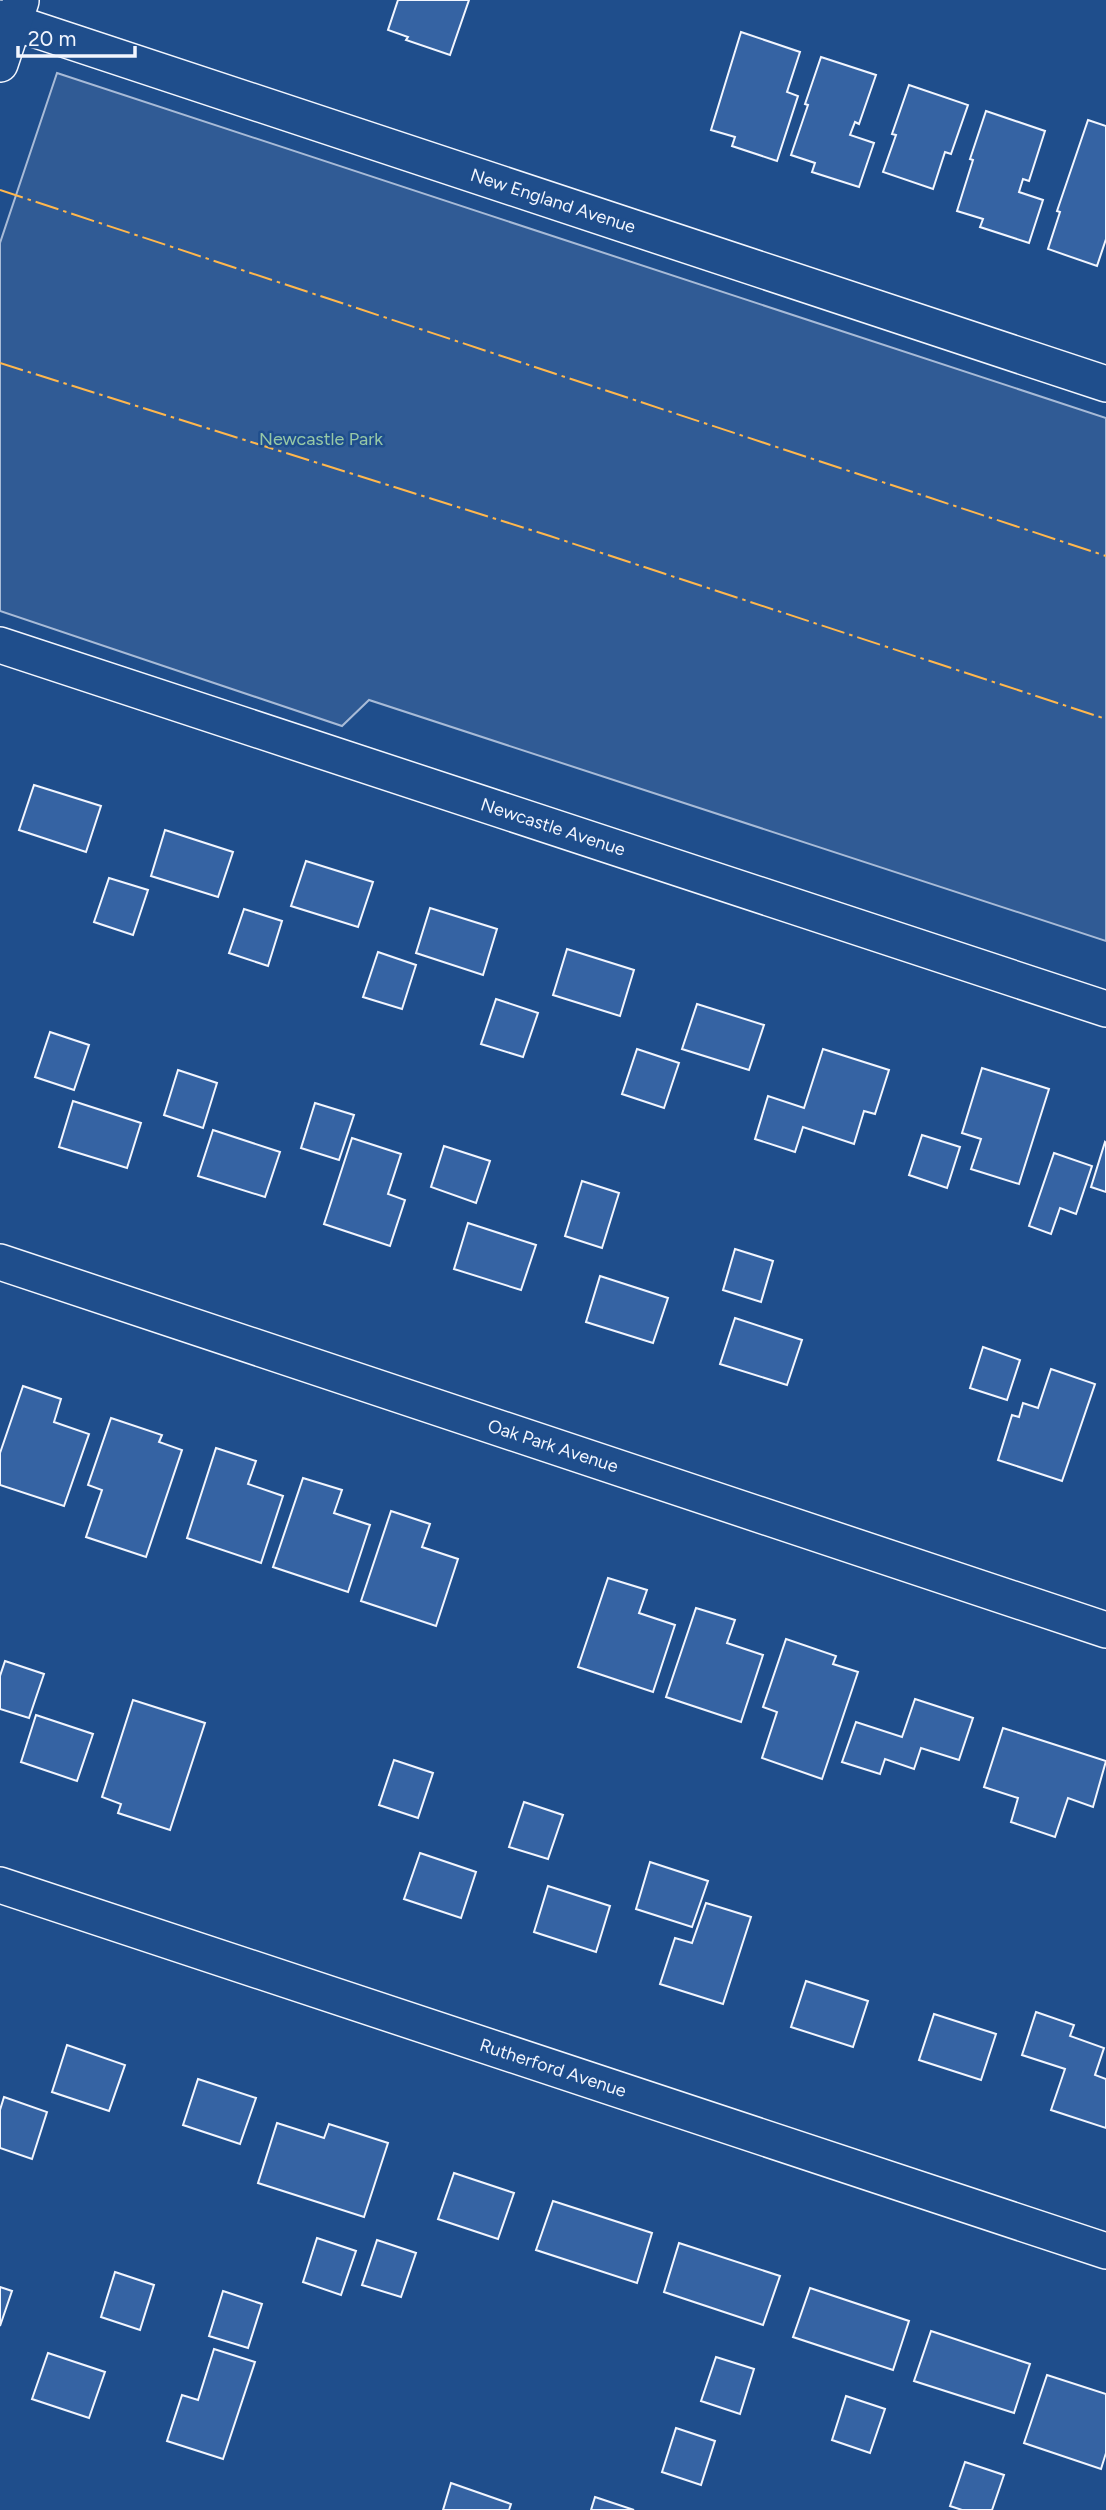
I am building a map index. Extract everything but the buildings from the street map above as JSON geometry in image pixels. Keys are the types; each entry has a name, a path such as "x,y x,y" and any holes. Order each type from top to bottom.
{"street":[{"path":"0,64 12,14"},
{"name":"New England Avenue","path":"12,14 1106,384"},
{"name":"Newcastle Avenue","path":"0,645 1106,1009"},
{"name":"Oak Park Avenue","path":"0,1262 1106,1630"},
{"name":"Rutherford Avenue","path":"0,1885 1106,2251"}],"shaded area":[{"name":"Newcastle Park","path":"57,73 1106,418 1106,941 369,700 342,726 0,611 0,243"}],"power":[{"path":"0,190 1106,556"},
{"path":"0,363 550,536 1106,719"}]}
